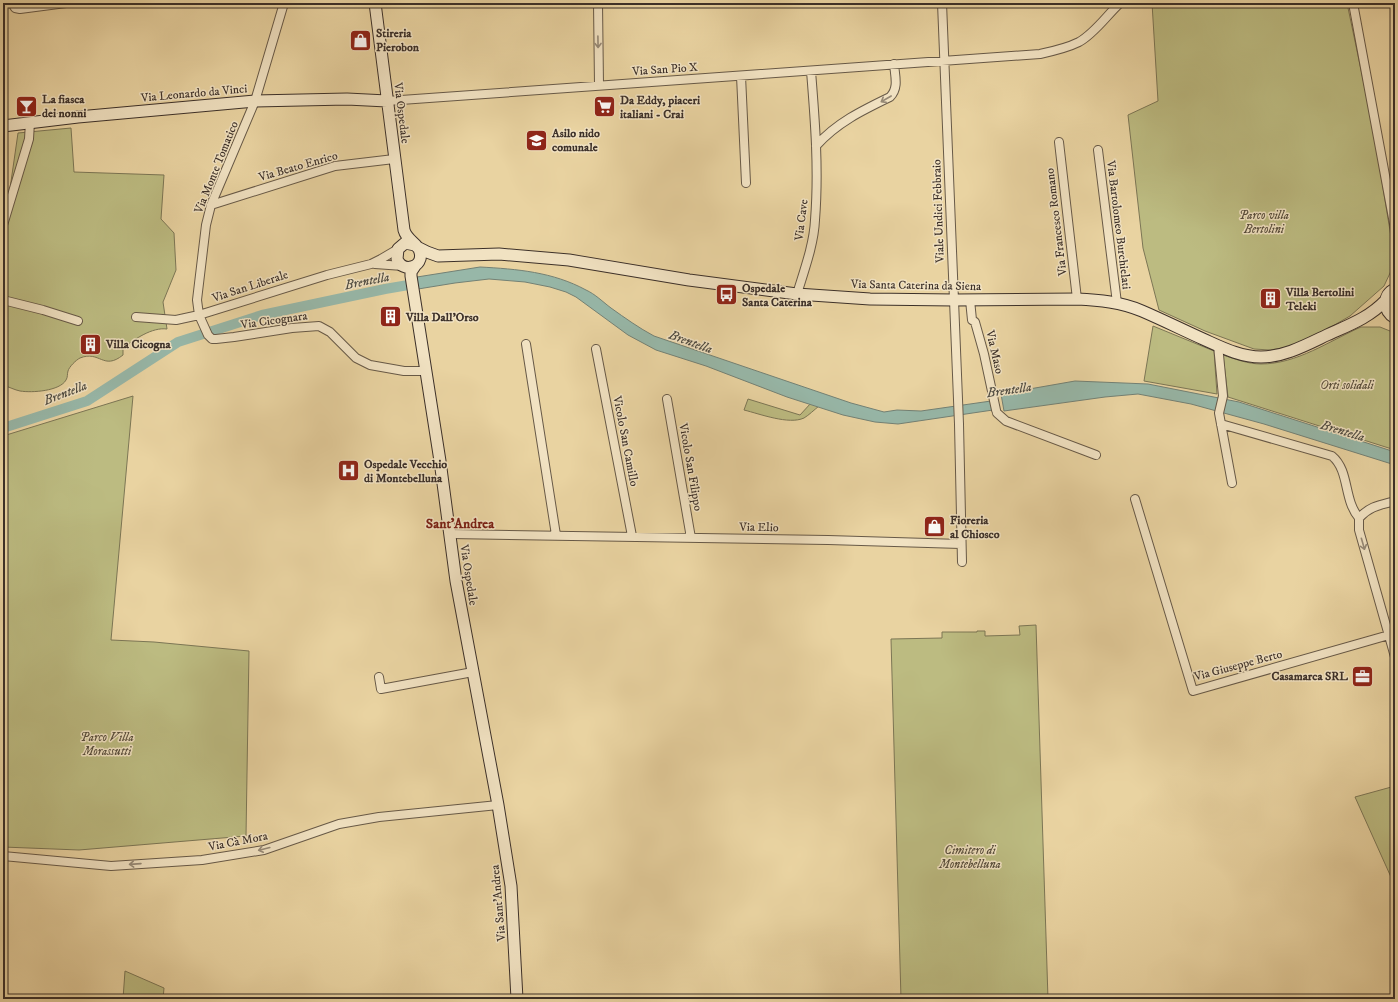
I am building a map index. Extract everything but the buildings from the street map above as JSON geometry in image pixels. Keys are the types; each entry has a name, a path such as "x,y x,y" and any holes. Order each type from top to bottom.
{"street":[{"path":"12,3 15,8 20,9 66,3"},
{"name":"Via Monte Tomatico","path":"199,315 197,300 206,225 211,205 255,101 284,3"},
{"name":"Via Ospedale","path":"376,3 394,159 404,226 407,237 416,246"},
{"path":"598,3 599,85"},
{"name":"Viale Undici Febbraio","path":"942,3 954,300 962,562"},
{"name":"Via San Pio X","path":"387,101 1040,54 1059,50 1080,41 1089,35 1120,3"},
{"path":"1353,3 1395,229"},
{"path":"816,146 832,130 854,115 890,97 894,93 896,86 894,64"},
{"name":"Via Cave","path":"797,294 807,264 815,221 816,146 811,71"},
{"path":"741,76 746,182"},
{"name":"Via Leonardo da Vinci","path":"3,126 78,117 255,101 346,99 387,101"},
{"path":"3,225 29,139 31,128 30,122"},
{"name":"Via Francesco Romano","path":"1059,142 1077,298"},
{"name":"Via Bartolomeo Burchielati","path":"1098,150 1117,303"},
{"name":"Via Beato Enrico","path":"211,205 335,166 394,159"},
{"name":"Via Ospedale","path":"398,248 403,235 404,226"},
{"path":"405,243 416,246 420,252 420,257 409,266 396,259 398,248 405,243"},
{"name":"Via Santa Caterina da Siena","path":"416,246 436,256 449,257 499,254 569,260 689,280 797,294 870,299 970,300 1077,298 1097,300 1117,303 1140,310 1218,345 1244,355 1261,357 1284,354 1305,346 1366,317 1376,310 1392,291"},
{"name":"Via San Liberale","path":"136,317 176,320 199,315 327,274 370,264 398,248"},
{"name":"Via Santa Caterina da Siena","path":"409,266 449,257"},
{"name":"Via San Liberale","path":"370,264 409,266"},
{"name":"Via Ospedale","path":"409,266 456,581 498,805"},
{"path":"1392,291 1386,308 1393,316"},
{"path":"3,300 78,321"},
{"name":"Via Maso","path":"970,300 972,320 975,322 984,354 996,412 1006,421 1096,455"},
{"name":"Via Cicognara","path":"199,315 208,335 212,338 216,339 292,328 319,326 330,332 356,358 370,365 404,371 425,372"},
{"name":"Via Santa Caterina da Siena","path":"1366,317 1393,316"},
{"path":"526,344 556,536"},
{"path":"1218,345 1223,396 1219,412 1232,483"},
{"name":"Vicolo San Camillo","path":"596,349 632,536"},
{"name":"Vicolo San Filippo","path":"667,400 691,538"},
{"path":"1221,424 1332,456 1340,465 1350,505 1359,518 1360,532 1395,657"},
{"name":"Via Giuseppe Berto","path":"1136,499 1193,691 1389,635"},
{"path":"1359,518 1366,511 1374,507 1395,501"},
{"name":"Via Elio","path":"450,534 632,536 961,544"},
{"path":"379,677 381,689 473,672"},
{"name":"Via Cà Mora","path":"3,856 111,866 202,860 264,850 339,824 379,817 498,805"},
{"name":"Via Sant'Andrea","path":"498,805 511,886 518,999"}],"green space":[{"name":"Parco villa Bertolini","path":"1152,3 1347,3 1373,127 1393,249 1391,271 1384,286 1350,316 1312,338 1288,347 1270,350 1254,349 1205,331 1159,310 1143,248 1128,115 1158,101"},
{"path":"71,128 74,172 164,175 161,219 174,233 176,270 163,302 167,329 155,330 138,338 123,348 123,355 111,361 106,361 92,356 80,358 71,366 66,380 58,387 31,392 20,391 3,385 3,237 18,133"},
{"path":"1153,326 1214,351 1217,394 1144,381"},
{"name":"Orti solidali","path":"1361,327 1380,327 1395,333 1395,450 1228,397 1223,355 1251,363 1274,363 1300,356"},
{"name":"Parco Villa Morassutti","path":"133,396 111,640 154,642 249,651 246,836 79,850 3,847 3,436"},
{"path":"748,399 800,415 811,403 819,406 804,418 798,420 783,420 744,410"},
{"name":"Cimitero di Montebelluna","path":"1036,625 1048,999 901,999 891,639 942,638 942,632 985,631 985,636 1020,635 1019,626"},
{"path":"1395,786 1395,886 1355,797"},
{"path":"125,971 164,988 163,999 123,999"}],"shaded area":[{"path":"480,267 521,270 561,279 593,294 611,308 654,336 851,403 884,412 897,410 921,411 991,401 993,410 898,424 875,422 843,415 787,397 706,366 656,350 628,335 576,297 550,287 525,282 489,279 418,289 417,277"},
{"path":"1075,381 1148,384 1239,402 1395,452 1395,465 1264,424 1191,404 1138,394 1004,411 1001,394"}],"waterway":[{"name":"Brentella","path":"3,428 87,401 178,342 262,315 420,283"}],"place":[{"name":"Stireria Pierobon","path":"361,40"},
{"name":"La fiasca dei nonni","path":"26,106"},
{"name":"Da Eddy, piaceri italiani - Crai","path":"604,107"},
{"name":"Asilo nido comunale","path":"536,140"},
{"name":"Ospedale Santa Caterina","path":"726,295"},
{"name":"Villa Bertolini Teleki","path":"1270,299"},
{"name":"Villa Dall'Orso","path":"391,317"},
{"name":"Villa Cicogna","path":"91,344"},
{"name":"Ospedale Vecchio di Montebelluna","path":"349,471"},
{"name":"Fioreria al Chiosco","path":"935,527"},
{"name":"Casamarca SRL","path":"1363,676"}],"district":[{"name":"Sant'Andrea","path":"460,523"}]}
